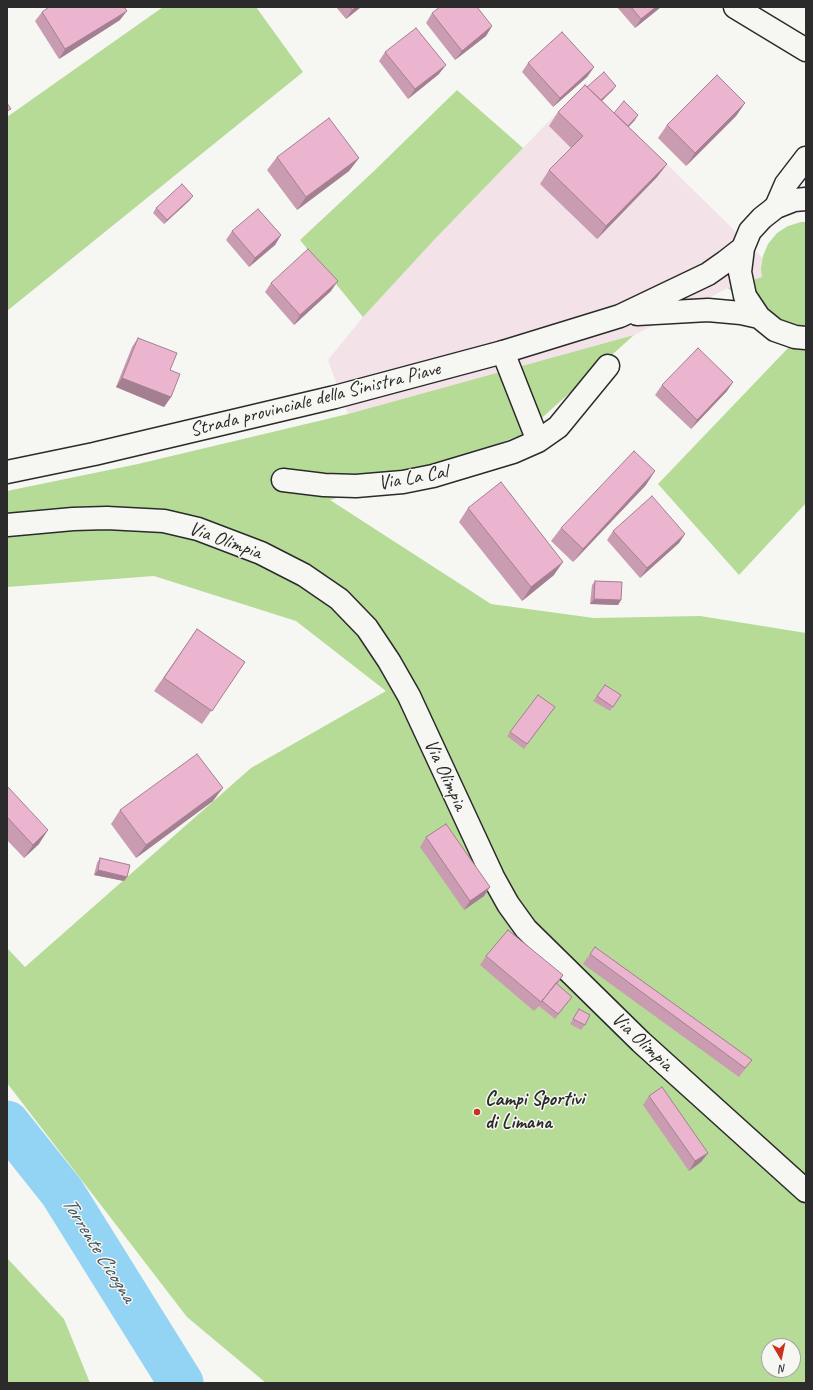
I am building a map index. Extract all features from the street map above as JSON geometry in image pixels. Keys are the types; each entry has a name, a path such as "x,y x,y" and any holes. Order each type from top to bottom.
{"street":[{"path":"735,7 806,50"},
{"path":"776,207 786,184 806,158"},
{"path":"806,199 794,200 776,207 762,218 750,231 743,248 740,272 745,296 759,317 775,330 795,337 806,338"},
{"path":"620,316 708,274 743,248"},
{"path":"620,316 661,311 708,310 735,312 759,317"},
{"name":"Strada provinciale della Sinistra Piave","path":"7,472 94,454 335,397 503,352 620,316"},
{"path":"503,352 538,441"},
{"name":"Via La Cal","path":"283,480 324,485 356,486 403,482 471,466 519,450 538,441 558,427 608,366"},
{"name":"Via Olimpia","path":"7,525 73,519 107,518 171,522 198,529 261,553 304,575 339,599 367,628 389,661 409,696 493,877 508,904 526,929 641,1042 806,1191"}],"shaded area":[{"path":"586,83 777,272 728,288 634,335 348,414 328,360 363,317 434,240"}],"green space":[{"path":"163,7 256,7 303,72 7,311 7,117"},
{"path":"457,90 523,148 434,240 363,317 300,240 374,171"},
{"path":"806,222 806,503 739,575 658,484 790,346 728,288 762,277 761,269 763,256 768,244 777,233 788,226"},
{"name":"Campi Sportivi di Limana","path":"634,335 524,434 432,468 330,500 491,604 594,618 700,616 806,633 806,1383 266,1383 187,1317 7,1083 7,948 25,967 251,768 386,691 296,621 154,576 7,587 7,491 138,464 348,414"},
{"path":"7,1258 64,1319 90,1383 7,1383"}],"building":[{"path":"49,7 124,7 127,11 65,49 42,12"},
{"path":"440,7 477,7 492,26 462,51 432,13"},
{"path":"631,7 656,7 641,19"},
{"path":"416,28 446,65 415,89 385,52"},
{"path":"562,32 594,67 560,98 528,63"},
{"path":"604,72 616,86 601,100 587,87"},
{"path":"717,75 745,103 695,153 667,125"},
{"path":"585,85 667,164 606,226 549,170 583,136 558,112"},
{"path":"624,101 638,115 628,126 614,113"},
{"path":"7,103 11,109 7,111"},
{"path":"329,118 359,158 306,197 277,157"},
{"path":"182,184 193,196 167,220 156,208"},
{"path":"258,209 281,235 255,258 232,231"},
{"path":"308,249 338,281 300,315 271,283"},
{"path":"138,338 177,353 170,370 180,374 171,397 122,378"},
{"path":"698,348 733,382 697,420 662,385"},
{"path":"634,451 655,471 583,549 561,528"},
{"path":"501,482 563,562 531,587 468,508"},
{"path":"652,496 685,534 647,568 613,531"},
{"path":"595,581 622,582 621,600 594,599"},
{"path":"197,629 245,662 212,711 164,678"},
{"path":"605,685 621,695 613,707 597,696"},
{"path":"538,695 555,707 527,744 510,732"},
{"path":"197,754 223,788 146,845 120,810"},
{"path":"7,786 48,830 33,845 7,817"},
{"path":"446,824 490,887 470,901 426,837"},
{"path":"100,858 130,865 127,877 98,870"},
{"path":"508,930 563,975 541,1002 486,956"},
{"path":"595,947 752,1060 745,1068 590,954"},
{"path":"556,983 572,997 558,1014 542,1001"},
{"path":"579,1009 590,1015 585,1025 573,1019"},
{"path":"662,1087 708,1153 695,1161 649,1096"}],"waterway":[{"name":"Torrente Cicogna","path":"7,1123 62,1192 181,1383"}],"place":[{"name":"Campi Sportivi di Limana","path":"477,1112"}]}
